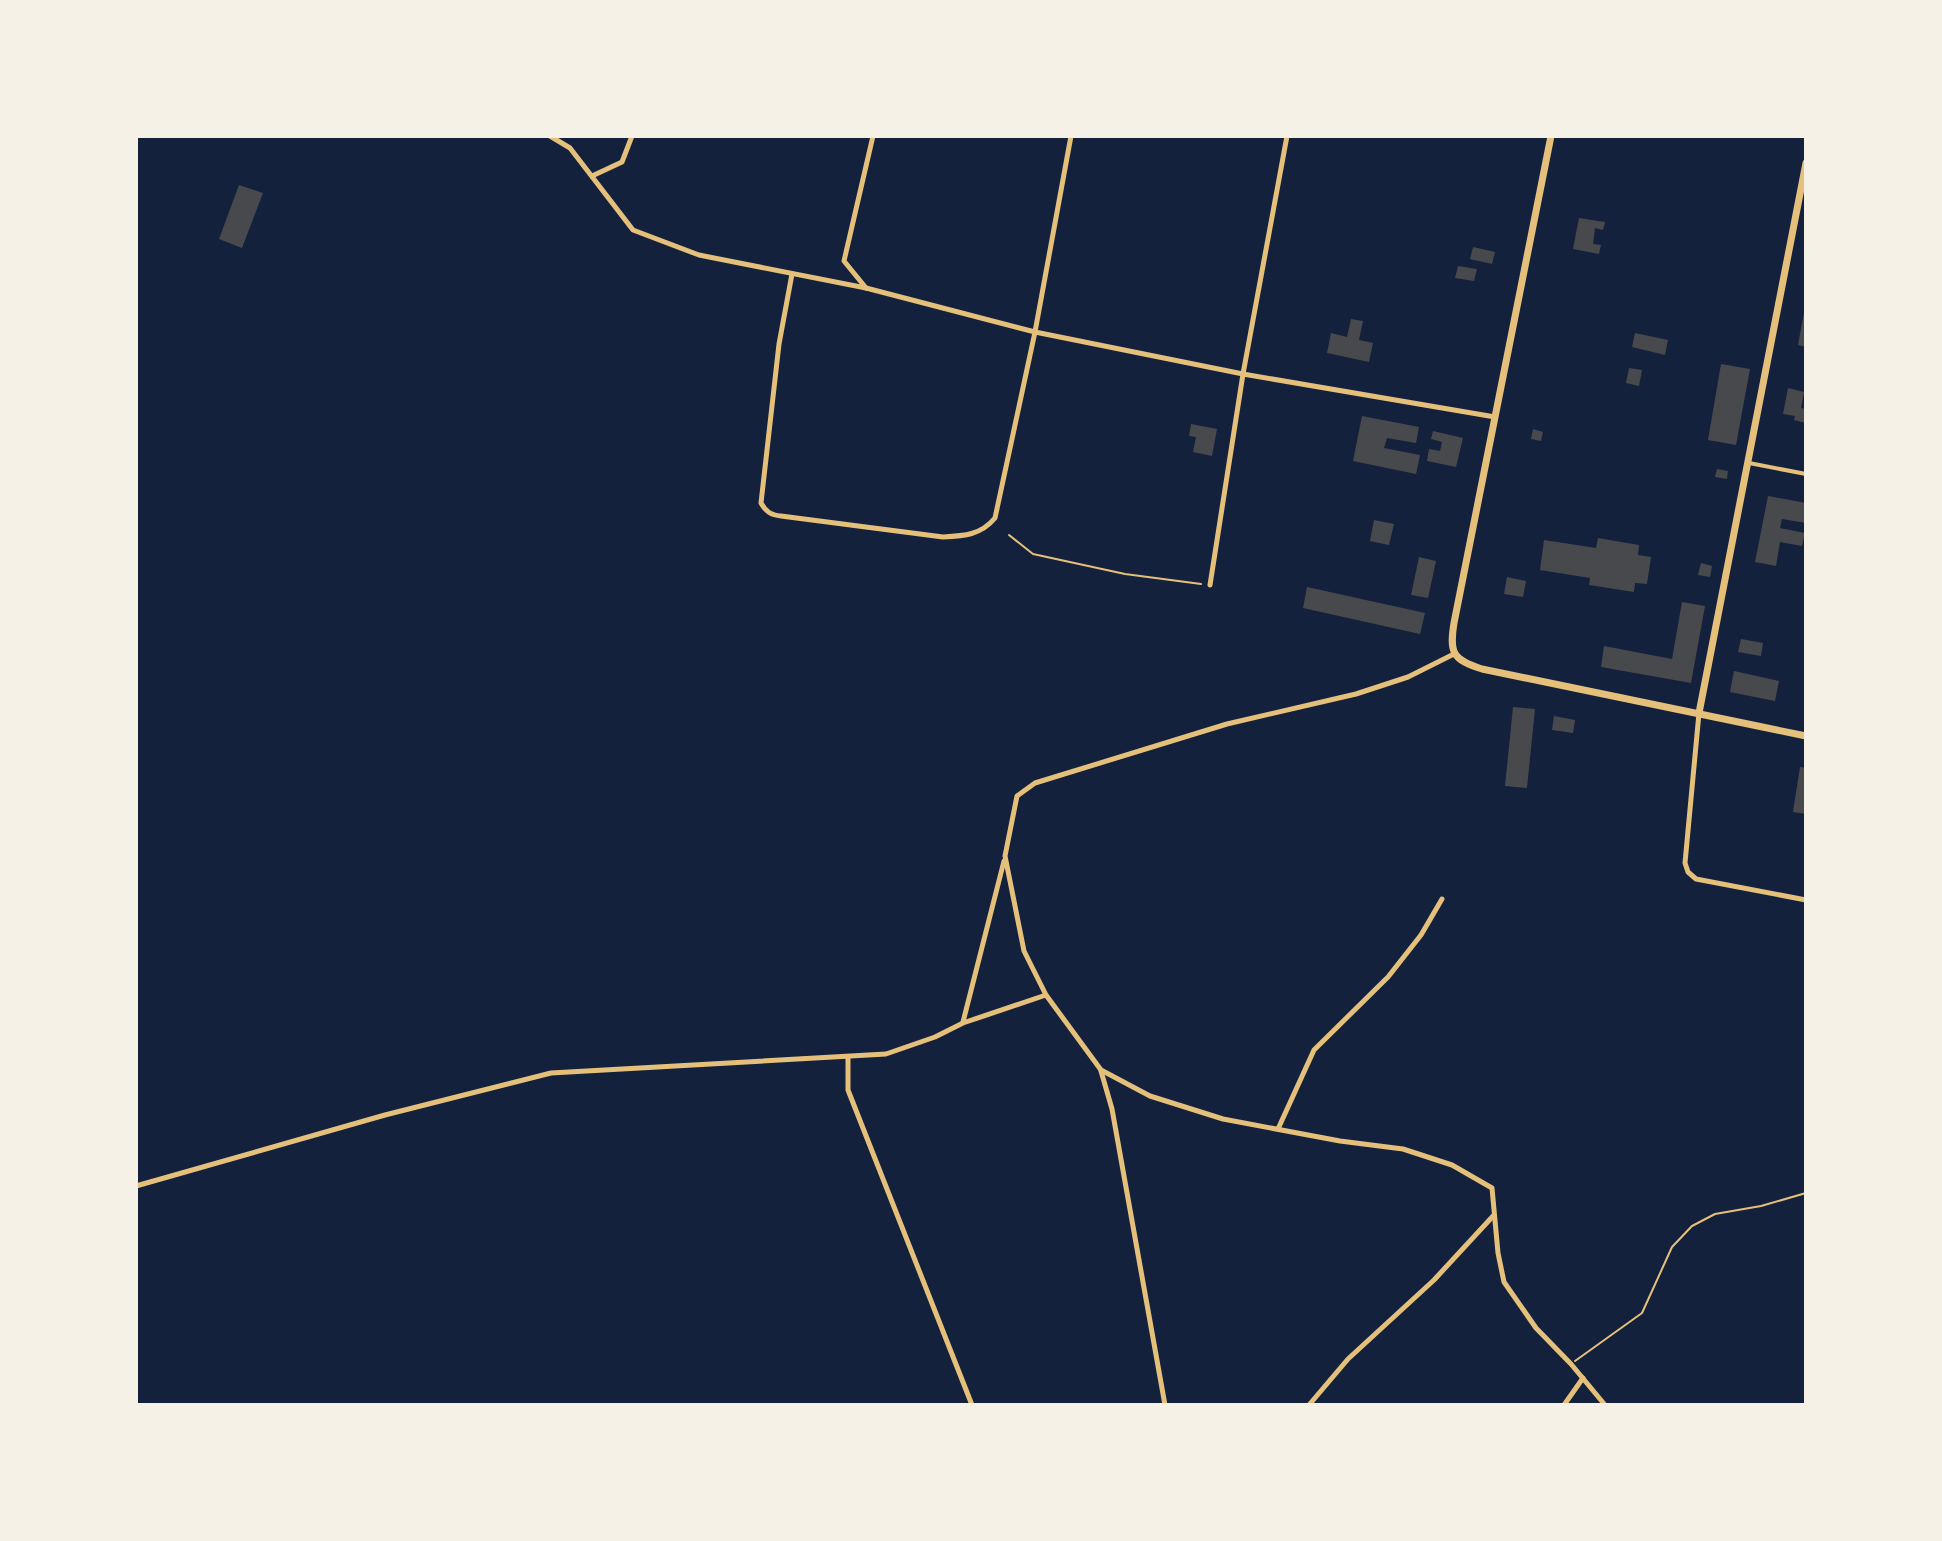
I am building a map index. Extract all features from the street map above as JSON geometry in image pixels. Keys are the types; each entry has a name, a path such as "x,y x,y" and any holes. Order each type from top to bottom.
{"main road":[{"path":"1551,136 1454,623 1454,654 1458,660 1482,669 1806,736"},
{"path":"1699,713 1806,163"}],"street":[{"path":"550,136 570,148 633,230 699,255 866,288 1035,332 1243,374 1495,417"},
{"path":"592,176 622,162 632,136"},
{"path":"866,288 844,261 873,136"},
{"path":"792,274 775,374 761,503 764,509 781,516 943,537 962,536 986,529 995,518 1035,332 1071,136"},
{"path":"1210,585 1243,374 1287,136"},
{"path":"1749,463 1806,474"},
{"path":"963,1023 1017,796 1035,783 1227,724 1356,694 1408,677 1454,654"},
{"path":"1699,713 1685,863 1688,872 1696,879 1806,900"},
{"path":"1005,856 1024,951 1046,995 1101,1070 1112,1109 1165,1405"},
{"path":"1278,1129 1314,1050 1388,977 1421,935 1442,899"},
{"path":"136,1186 385,1115 551,1073 886,1054 935,1037 963,1023 1046,995"},
{"path":"848,1057 848,1090 972,1405"},
{"path":"1101,1070 1150,1096 1223,1119 1340,1141 1403,1149 1452,1165 1492,1188 1504,1282 1536,1328 1605,1405"},
{"path":"1309,1405 1348,1359 1434,1280 1495,1215"},
{"path":"1564,1405 1583,1378"}],"path":[{"path":"1009,535 1033,554 1125,574 1210,585"},
{"path":"1571,1364 1642,1313 1672,1247 1692,1226 1715,1214 1761,1206 1806,1193"}],"building":[{"path":"239,185 263,193 242,248 219,239"},
{"path":"1579,218 1605,222 1603,230 1595,228 1593,244 1601,245 1599,254 1573,249"},
{"path":"1473,247 1495,252 1492,264 1470,259"},
{"path":"1458,266 1477,269 1474,281 1455,278"},
{"path":"1806,312 1806,347 1798,345"},
{"path":"1351,319 1363,321 1359,340 1373,343 1369,362 1327,353 1331,333 1347,337"},
{"path":"1635,333 1668,340 1665,355 1632,347"},
{"path":"1721,364 1750,369 1736,445 1708,440"},
{"path":"1629,368 1642,370 1639,386 1626,383"},
{"path":"1788,388 1804,392 1801,408 1806,409 1806,423 1794,420 1795,416 1783,414"},
{"path":"1362,416 1419,427 1416,443 1387,438 1384,448 1420,455 1416,474 1353,461"},
{"path":"1191,424 1217,429 1212,456 1193,452 1196,437 1189,436"},
{"path":"1533,429 1543,432 1541,441 1531,439"},
{"path":"1433,431 1463,438 1456,467 1427,461 1429,449 1440,451 1442,442 1431,439"},
{"path":"1717,469 1728,471 1727,479 1715,477"},
{"path":"1768,496 1806,503 1806,523 1782,519 1780,528 1805,533 1802,546 1780,542 1776,566 1755,562"},
{"path":"1374,520 1394,524 1389,545 1370,541"},
{"path":"1598,538 1639,545 1638,555 1651,557 1647,584 1635,583 1634,592 1589,585 1590,578 1540,570 1544,540 1596,548"},
{"path":"1419,557 1436,561 1428,598 1411,595"},
{"path":"1701,563 1712,566 1710,577 1698,575"},
{"path":"1507,577 1526,581 1523,597 1504,594"},
{"path":"1307,587 1425,613 1420,634 1303,608"},
{"path":"1682,602 1705,606 1691,683 1601,667 1604,646 1672,659"},
{"path":"1741,639 1763,643 1761,656 1738,652"},
{"path":"1734,671 1779,681 1775,701 1730,692"},
{"path":"1513,707 1535,709 1527,788 1505,786"},
{"path":"1554,716 1575,720 1573,733 1552,730"},
{"path":"1800,767 1806,768 1806,814 1793,812"}]}
